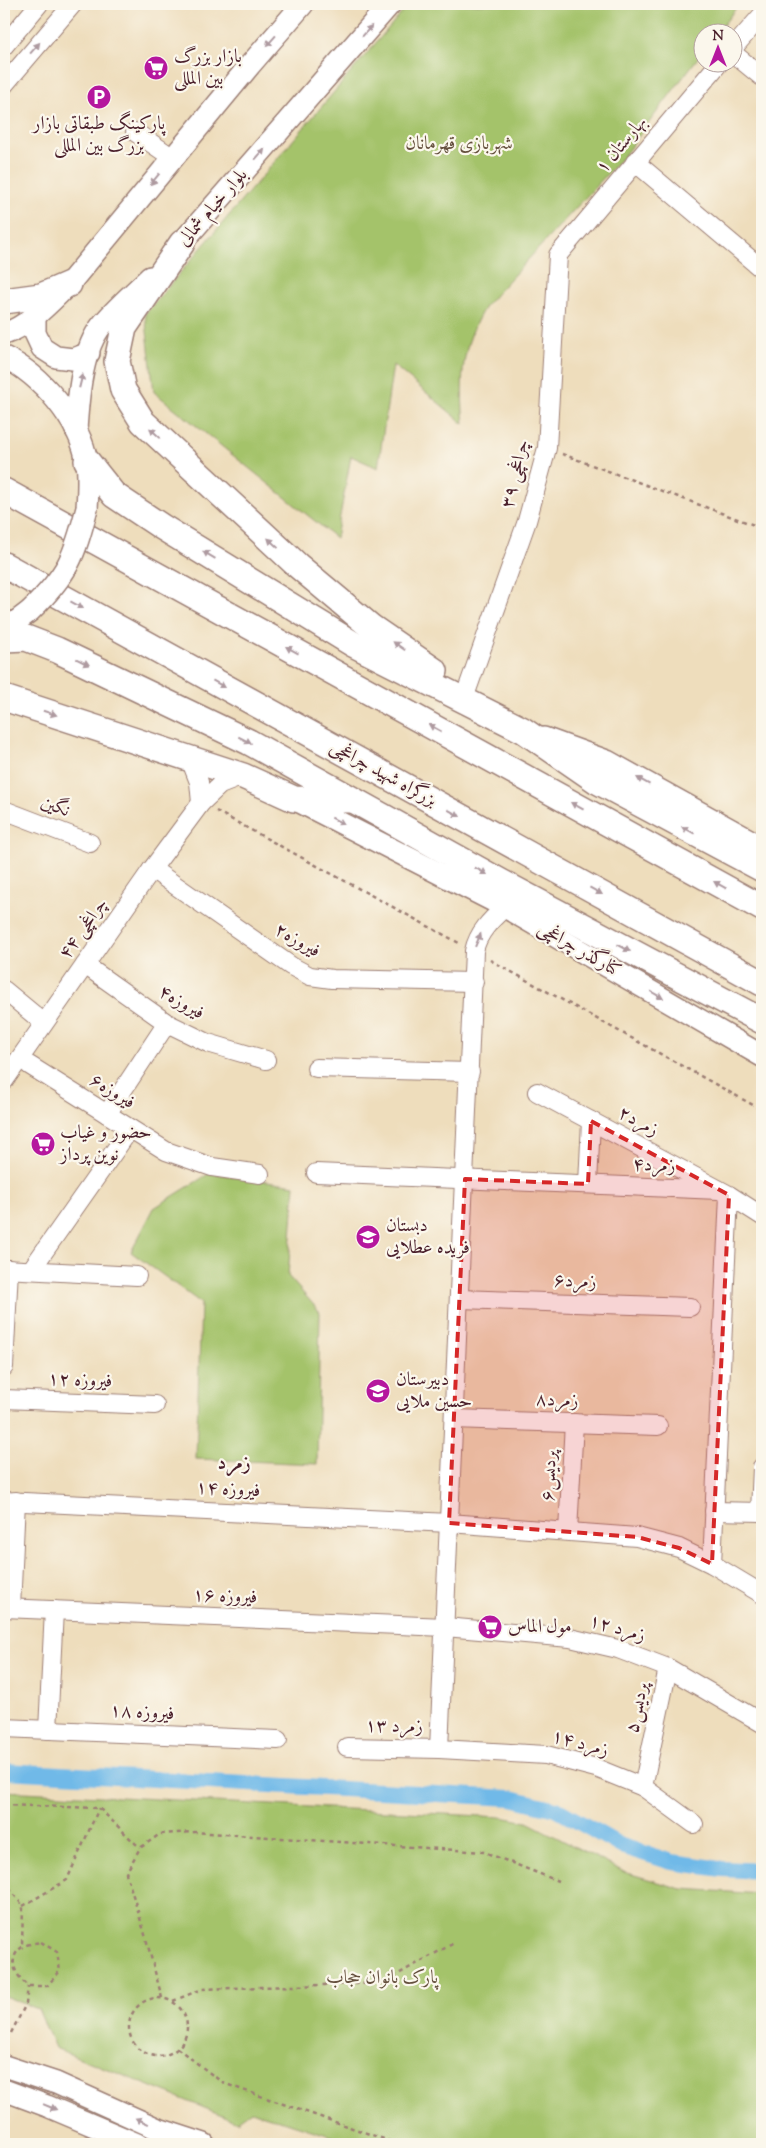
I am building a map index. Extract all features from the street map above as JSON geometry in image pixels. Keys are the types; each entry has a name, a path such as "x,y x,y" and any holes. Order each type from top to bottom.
{"highway":[{"path":"182,243 124,328 116,361 124,390 143,422 297,565 371,627 466,693 495,716"},
{"path":"4,301 42,296 69,284"},
{"path":"87,461 114,495 162,527 353,644 523,730 597,781 762,869"},
{"path":"4,491 762,908"},
{"name":"بزرگراه شهید چراغچی","path":"4,565 762,983"},
{"path":"4,639 26,638 57,650 249,742 408,831 762,1021"},
{"path":"4,698 243,776 294,799 352,800"}],"main road":[{"path":"4,334 18,329 35,316 69,284 303,4"},
{"name":"بلوار خیام شمالی","path":"76,430 79,390 88,353 98,330 182,243 390,4"},
{"path":"35,316 35,333 42,348 56,357 73,359 88,353"},
{"path":"4,356 35,378 52,395 76,430 87,461 87,508 76,549 53,589 30,611 13,624 4,628"},
{"path":"523,730 607,761 762,847"},
{"path":"294,799 447,877"},
{"name":"کنارگذر چراغچی","path":"408,831 447,877 505,907 762,1056"},
{"path":"4,2066 56,2083 158,2129 204,2144"},
{"path":"4,2090 137,2144"}],"street":[{"path":"4,46 39,4"},
{"path":"4,85 73,4"},
{"path":"744,36 762,15"},
{"path":"744,62 762,77"},
{"name":"بهارستان ۱","path":"558,255 712,72"},
{"path":"135,132 173,158"},
{"path":"635,162 762,269"},
{"name":"چراغچی ۳۹","path":"466,693 527,521 546,448 558,255"},
{"path":"190,759 198,782 201,803"},
{"name":"چراغچی ۴۴","path":"4,1081 152,869 201,803 220,785 243,776"},
{"name":"نگین","path":"4,810 90,843"},
{"name":"فیروزه۲","path":"152,869 291,966 310,976 332,979 474,982"},
{"path":"439,1749 474,951 476,941 485,926 505,907"},
{"name":"فیروزه۴","path":"85,965 167,1023 208,1043 266,1060"},
{"path":"4,990 44,1023"},
{"path":"107,1114 167,1023"},
{"name":"فیروزه۶","path":"29,1065 166,1151 203,1164 260,1174"},
{"path":"316,1068 470,1072"},
{"name":"زمرد۲","path":"537,1092 724,1193 762,1216"},
{"path":"588,1184 592,1122"},
{"path":"31,1270 130,1129"},
{"name":"زمرد۴","path":"316,1173 588,1184 724,1193"},
{"path":"712,1564 724,1193"},
{"path":"4,1367 6,1269 138,1276"},
{"name":"زمرد۶","path":"460,1299 690,1307"},
{"name":"فیروزه ۱۲","path":"4,1399 155,1405"},
{"name":"زمرد۸","path":"454,1418 658,1426"},
{"name":"پردیس۶","path":"568,1531 574,1423"},
{"path":"714,1511 761,1512 762,1467"},
{"path":"7,1608 10,1501"},
{"name":"فیروزه ۱۴","path":"10,1501 450,1523 637,1537 679,1548 712,1564 762,1594"},
{"name":"فیروزه ۱۶","path":"7,1608 445,1627"},
{"path":"48,1730 54,1610"},
{"name":"زمرد ۱۲","path":"445,1627 570,1638 618,1649 668,1668 762,1723"},
{"name":"پردیس۵","path":"643,1787 668,1668"},
{"name":"فیروزه ۱۸","path":"4,1728 278,1740"},
{"name":"زمرد ۱۳","path":"347,1747 439,1749"},
{"name":"زمرد ۱۴","path":"439,1749 546,1755 596,1768 643,1787 694,1824"}],"path":[{"path":"546,448 762,528"},
{"path":"4,1805 99,1808 140,1848"},
{"path":"23,1906 67,1880 99,1808"},
{"path":"162,1998 126,1873 140,1848 160,1834 195,1832 484,1852 558,1881"},
{"path":"4,1882 23,1906 22,1947 14,1962 17,1977 28,1986 47,1986 60,1971 57,1952 41,1942 22,1947"},
{"path":"173,2001 202,1989 382,1983 454,1943"},
{"path":"4,1962 14,1962"},
{"path":"11,2033 26,2004 28,1986"},
{"path":"162,1998 173,2001 181,2009 186,2019 188,2030 184,2041 166,2055 155,2056 144,2052 136,2045 130,2035 130,2023 133,2012 145,2001 162,1998"},
{"path":"177,2048 223,2083 398,2144"}],"highlighted area":[{"path":"591,1121 729,1195 712,1564 679,1548 637,1537 449,1523 465,1179 588,1184"}],"green space":[{"name":"شهربازی قهرمانان","path":"409,4 739,4 726,22 694,22 694,63 623,157 486,305 471,334 464,362 462,392 464,424 393,365 378,468 351,456 336,538 154,392 145,314"},
{"path":"210,1173 295,1185 288,1276 320,1312 317,1464 196,1459 201,1303 131,1252 154,1208"},
{"name":"پارک بانوان حجاب","path":"4,1791 501,1817 527,1822 624,1872 682,1889 762,1894 762,2144 356,2144 251,2111 237,2121 55,2048 38,2009 4,1996"}],"waterway":[{"path":"4,1771 511,1798 556,1809 621,1846 672,1862 722,1869 762,1871"}],"place":[{"name":"بازار بزرگ بین المللی","path":"156,68"},
{"name":"پارکینگ طبقاتی بازار بزرگ بین المللی","path":"99,97"},
{"name":"حضور و غیاب نوین پرداز","path":"43,1144"},
{"name":"دبستان فریده عطلایی","path":"368,1237"},
{"name":"دبیرستان حسین ملایی","path":"378,1391"},
{"name":"مول الماس","path":"490,1627"}],"district":[{"name":"زمرد","path":"234,1464"}]}
